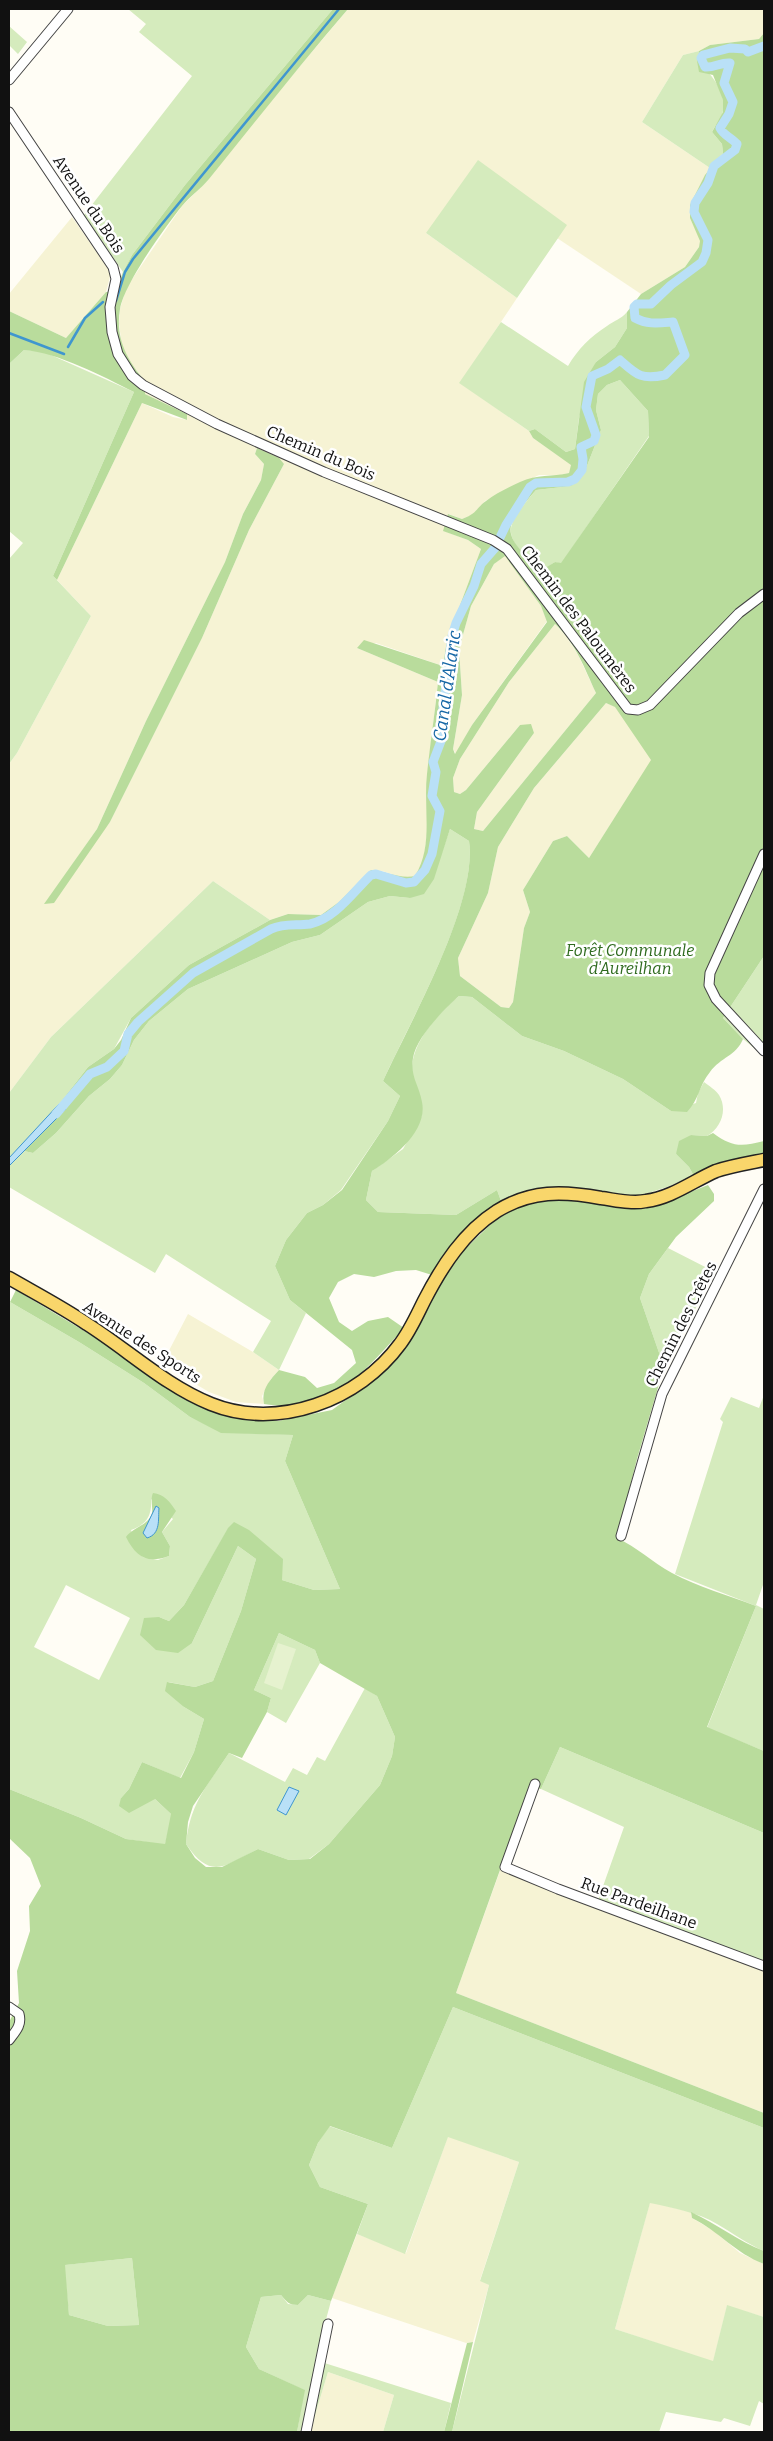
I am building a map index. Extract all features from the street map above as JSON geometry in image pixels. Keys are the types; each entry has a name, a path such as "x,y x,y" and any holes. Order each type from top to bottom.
{"main road":[{"name":"Avenue des Sports","path":"9,1278 87,1324 185,1392 213,1405 237,1411 285,1412 312,1407 338,1397 379,1367 401,1343 447,1261 460,1244 479,1224 515,1201 542,1194 569,1192 628,1202 646,1202 718,1171 764,1160"}],"street":[{"path":"9,80 68,9"},
{"name":"Avenue du Bois","path":"9,112 113,267 116,279 110,307 112,332 118,354 132,376"},
{"name":"Chemin du Bois","path":"132,376 154,392 217,424 324,472 493,540 504,547"},
{"name":"Chemin des Paloumères","path":"504,547 628,709 638,710 650,705 739,613 764,594"},
{"path":"764,854 710,973 708,984 716,999 764,1051"},
{"name":"Chemin des Crêtes","path":"621,1536 662,1394 745,1232 764,1189"},
{"name":"Rue Pardeilhane","path":"535,1784 505,1867 558,1889 764,1966"},
{"path":"9,2008 19,2014 21,2021 18,2030 9,2040"},
{"path":"306,2432 328,2324"}],"shaded area":[{"path":"348,9 764,9 764,33 759,39 710,45 699,51 683,55 642,122 710,168 690,205 690,218 701,241 685,267 641,294 557,238 566,225 426,233 517,298 460,383 529,431 533,438 572,465 569,473 539,475 485,501 475,514 462,519 449,514 444,531 468,540 481,549 447,640 443,666 376,643 357,648 438,682 427,777 427,835 423,863 415,876 404,878 382,871 371,870 339,902 321,915 288,914 270,920 213,881 51,1037 9,1093 9,764 17,753 91,616 57,580 142,403 173,417 187,420 187,414 145,394 145,381 132,365 122,348 119,323 120,309 126,288 182,206 207,181 243,134","holes":["257,448 284,464 249,530 202,638 110,822 45,904 97,829 146,721 225,562 243,514 261,480 264,464 255,454"]},
{"path":"72,217 111,273 106,292 66,338 9,311 9,294"},
{"path":"505,555 541,606 547,621 472,725 456,754 453,749 462,695 459,649 471,606 494,564"},
{"path":"555,624 566,636 578,655 596,693 483,831 474,829 477,812 534,733 520,725 466,790 460,794 454,792 453,778 460,759 509,682"},
{"path":"606,703 616,707 652,760 589,858 567,836 553,841 523,890 530,912 524,928 513,1002 509,1008 501,1007 460,976 458,958 488,893 498,847 534,788"},
{"path":"188,1314 253,1352 279,1370 271,1379 262,1396 264,1404 236,1402 209,1392 162,1364"},
{"path":"501,1868 764,1964 764,2113 456,1993"},
{"path":"448,2136 519,2162 480,2280 489,2285 473,2342 466,2343 332,2298 357,2234 406,2253"},
{"path":"650,2202 691,2212 692,2218 714,2231 740,2253 764,2264 764,2317 727,2306 713,2362 615,2329"},
{"path":"328,2372 394,2395 383,2432 310,2432"}],"green space":[{"path":"128,9 333,9 185,185 132,255 123,272 84,215 192,76 139,32 146,24"},
{"path":"333,9 348,9 209,179 182,206 156,241 129,285 123,298 119,320 119,330 124,348 133,365 145,381 145,394 187,414 187,420 142,403 57,580 53,576 134,392 66,360 37,352 24,350 9,364 9,311 66,338 106,292 116,291 132,255 185,185"},
{"path":"9,26 27,42 18,54 9,45"},
{"name":"Forêt Communale d'Aureilhan","path":"764,33 764,956 723,1018 743,1039 732,1053 710,1072 703,1082 694,1103 687,1112 671,1111 623,1079 564,1051 522,1036 472,997 459,996 432,1024 415,1050 412,1065 422,1102 420,1123 399,1151 372,1171 366,1200 378,1212 456,1215 497,1190 501,1201 466,1233 432,1275 416,1270 396,1271 374,1277 354,1274 338,1282 329,1298 339,1322 352,1331 368,1321 388,1317 404,1328 359,1375 326,1397 308,1403 287,1406 264,1404 265,1390 279,1370 305,1377 317,1388 334,1383 356,1363 352,1350 290,1300 275,1266 286,1240 307,1213 323,1205 342,1190 388,1121 400,1096 383,1081 453,929 469,867 469,841 450,829 434,879 424,894 410,898 390,896 368,902 320,935 292,942 188,989 149,1021 134,1040 122,1065 110,1079 89,1096 56,1133 33,1153 24,1151 66,1109 59,1104 88,1067 114,1049 121,1040 131,1018 189,965 270,920 288,914 321,915 339,902 371,870 398,876 415,876 421,864 426,839 426,787 438,682 357,648 364,640 443,666 447,640 481,549 468,540 443,531 448,514 462,519 474,513 494,495 520,482 532,478 569,473 571,465 533,438 529,431 535,429 566,452 575,449 584,382 596,362 615,347 627,328 627,312 641,294 685,267 699,247 700,241 690,218 690,205 705,175 723,153 722,144 712,132 723,112 723,100 713,75 699,72 697,61 699,51 710,45 759,39","holes":["620,380 648,411 649,437 561,563 555,562 540,571 513,540 512,524 516,515 536,490 571,486 583,476 601,430 596,410 598,394 607,385","505,556 541,606 547,622 472,725 455,754 453,749 462,695 459,649 471,606 494,564","555,624 574,647 596,693 483,831 474,829 477,812 534,733 531,724 520,725 466,790 460,794 454,792 453,778 460,759 509,682","606,703 615,707 651,760 589,858 567,836 553,841 523,890 530,912 524,928 513,1002 509,1008 501,1007 460,976 458,958 488,893 498,847 534,788"]},
{"path":"699,51 697,61 716,83 724,104 720,119 712,132 722,144 723,153 710,168 642,122 683,55"},
{"path":"478,160 567,225 517,298 426,233"},
{"path":"627,312 627,328 615,347 596,362 579,418 575,449 566,452 535,429 529,431 459,383 501,322 568,366 590,339"},
{"path":"24,350 42,351 134,392 53,576 91,616 17,753 9,764 9,559 23,543 9,531 9,364"},
{"path":"620,380 648,411 649,436 561,564 555,562 540,572 514,541 511,533 512,525 524,504 536,490 571,486 583,476 601,430 596,410 598,394 607,385"},
{"path":"257,448 279,458 284,464 249,530 202,638 110,822 54,903 44,904 97,829 146,721 225,562 243,514 261,480 264,464 255,454"},
{"path":"450,829 469,841 469,867 463,897 453,929 383,1081 400,1096 388,1121 341,1190 323,1205 307,1213 286,1240 275,1266 290,1300 306,1313 279,1370 253,1352 271,1321 166,1254 155,1273 9,1187 9,1166 24,1151 33,1153 56,1133 89,1096 110,1079 122,1065 134,1040 149,1021 188,989 292,942 320,935 368,902 390,896 410,898 442,852"},
{"path":"213,881 270,920 189,965 131,1018 114,1049 88,1067 44,1123 9,1158 9,1093 51,1037"},
{"path":"764,956 764,1056 743,1039 723,1018"},
{"path":"459,996 472,997 522,1036 564,1051 623,1079 671,1111 696,1103 698,1093 704,1082 716,1091 722,1101 723,1112 716,1128 707,1136 691,1135 676,1154 689,1167 694,1176 636,1197 559,1187 532,1190 501,1201 497,1190 456,1215 378,1212 366,1200 372,1171 403,1149 422,1115 412,1073 415,1051 426,1030"},
{"path":"713,1133 731,1143 743,1145 764,1141 764,1155 694,1176 689,1167 676,1154 679,1141 691,1135 707,1136"},
{"path":"708,1185 714,1194 714,1201 676,1237 649,1274 640,1298 664,1367 637,1459 617,1538 682,1578 756,1606 707,1727 764,1751 764,1833 560,1747 541,1789 530,1786 456,1993 764,2113 764,2128 453,2007 392,2148 330,2126 318,2143 309,2165 320,2187 368,2204 331,2301 308,2295 298,2305 295,2305 288,2303 281,2295 261,2297 246,2347 259,2369 305,2390 297,2432 9,2432 9,2022 19,2003 17,1971 30,1931 29,1906 41,1886 30,1858 9,1838 9,1789 81,1818 126,1839 165,1844 171,1814 155,1799 129,1813 119,1806 121,1798 129,1789 142,1762 181,1778 194,1752 204,1719 184,1707 165,1691 167,1682 195,1687 213,1681 241,1611 256,1559 238,1546 192,1643 178,1653 156,1650 140,1635 144,1618 159,1617 169,1621 184,1605 228,1528 234,1522 249,1530 283,1559 282,1580 314,1590 340,1589 285,1461 293,1435 221,1433 190,1417 144,1383 10,1302 16,1290 91,1335 155,1378 228,1415 278,1421 332,1410 376,1378 442,1278 464,1250 492,1223 514,1208 538,1200 668,1201","holes":["279,1633 315,1650 320,1663 377,1696 395,1737 392,1756 380,1785 329,1844 310,1859 289,1860 258,1849 222,1867 206,1867 195,1858 186,1844 188,1822 193,1806 229,1753 242,1758 267,1712 271,1698 254,1690","132,2258 139,2325 108,2326 69,2315 65,2265"]},
{"path":"668,1248 715,1272 664,1367 640,1298 649,1274"},
{"path":"10,1302 144,1383 190,1417 221,1432 293,1435 285,1461 340,1589 314,1590 282,1580 234,1523 228,1529 184,1605 169,1621 159,1617 192,1643 238,1546 256,1559 241,1611 213,1681 195,1687 168,1682 184,1707 204,1719 194,1752 180,1778 142,1762 129,1789 121,1798 155,1799 172,1815 165,1845 126,1839 81,1818 9,1789","holes":["151,1499 173,1519 162,1532 170,1546 169,1556 158,1560 143,1557 131,1530 141,1525 147,1519 151,1510","66,1585 130,1618 99,1680 34,1647"]},
{"path":"764,1395 764,1582 756,1605 764,1609 764,1751 707,1728 756,1606 675,1574 723,1422 720,1419 731,1397 759,1408"},
{"path":"153,1493 164,1497 176,1511 162,1532 170,1546 169,1556 148,1559 134,1550 126,1537 148,1521 152,1513"},
{"path":"279,1633 315,1650 320,1663 286,1723 267,1712 271,1698 254,1690"},
{"path":"278,1643 296,1649 282,1690 264,1683"},
{"path":"365,1688 377,1696 395,1737 392,1756 380,1785 329,1844 309,1859 289,1860 258,1849 236,1861 219,1867 203,1863 195,1856 186,1844 191,1817 201,1795 229,1753 285,1782 293,1768 307,1775 317,1757 325,1761"},
{"path":"560,1747 764,1833 764,1964 596,1906 624,1827 541,1789"},
{"path":"453,2007 764,2128 764,2251 701,2216 650,2203 615,2329 713,2361 727,2305 764,2317 764,2404 759,2401 750,2426 724,2418 721,2422 666,2412 659,2432 452,2432 489,2285 480,2281 519,2162 448,2137 405,2254 357,2234 368,2204 320,2187 309,2165 318,2143 329,2126 392,2148"},
{"path":"691,2212 764,2251 764,2264 744,2254 692,2218"},
{"path":"132,2258 139,2325 108,2326 69,2315 64,2265"},
{"path":"281,2295 288,2304 298,2305 308,2295 331,2301 315,2360 451,2403 444,2432 383,2432 394,2395 328,2372 310,2432 297,2432 304,2390 259,2369 246,2347 261,2297"},
{"path":"473,2342 452,2432 444,2432 467,2343"}],"water":[{"path":"59,1104 66,1109 9,1166 9,1158"},
{"path":"156,1506 159,1508 157,1530 147,1538 143,1533"},
{"path":"289,1787 299,1791 286,1815 277,1810"}],"waterway":[{"path":"116,301 125,272 133,259 339,9"},
{"name":"Canal d'Alaric","path":"56,1114 90,1074 107,1067 124,1051 128,1034 138,1022 193,973 271,929 286,925 310,924 328,917 371,875 376,874 406,883 414,882 425,870 432,854 440,811 432,796 436,772 433,762 443,736 443,708 452,636 456,623 474,586 481,564 495,548 506,525 530,487 536,483 568,482 575,479 582,470 581,447 594,441 596,435 586,407 592,376 608,369 620,360 640,375 650,377 665,375 685,355 673,322 644,322 635,318 634,307 637,304 651,304 671,285 702,262 708,240 694,212 695,203 708,183 714,166 735,150 737,144 723,133 720,128 729,114 733,102 724,83 730,63 705,67 701,58 703,55 730,48 745,49 748,52 764,46"},
{"path":"68,347 85,318 103,302"},
{"path":"9,333 64,354"}]}
